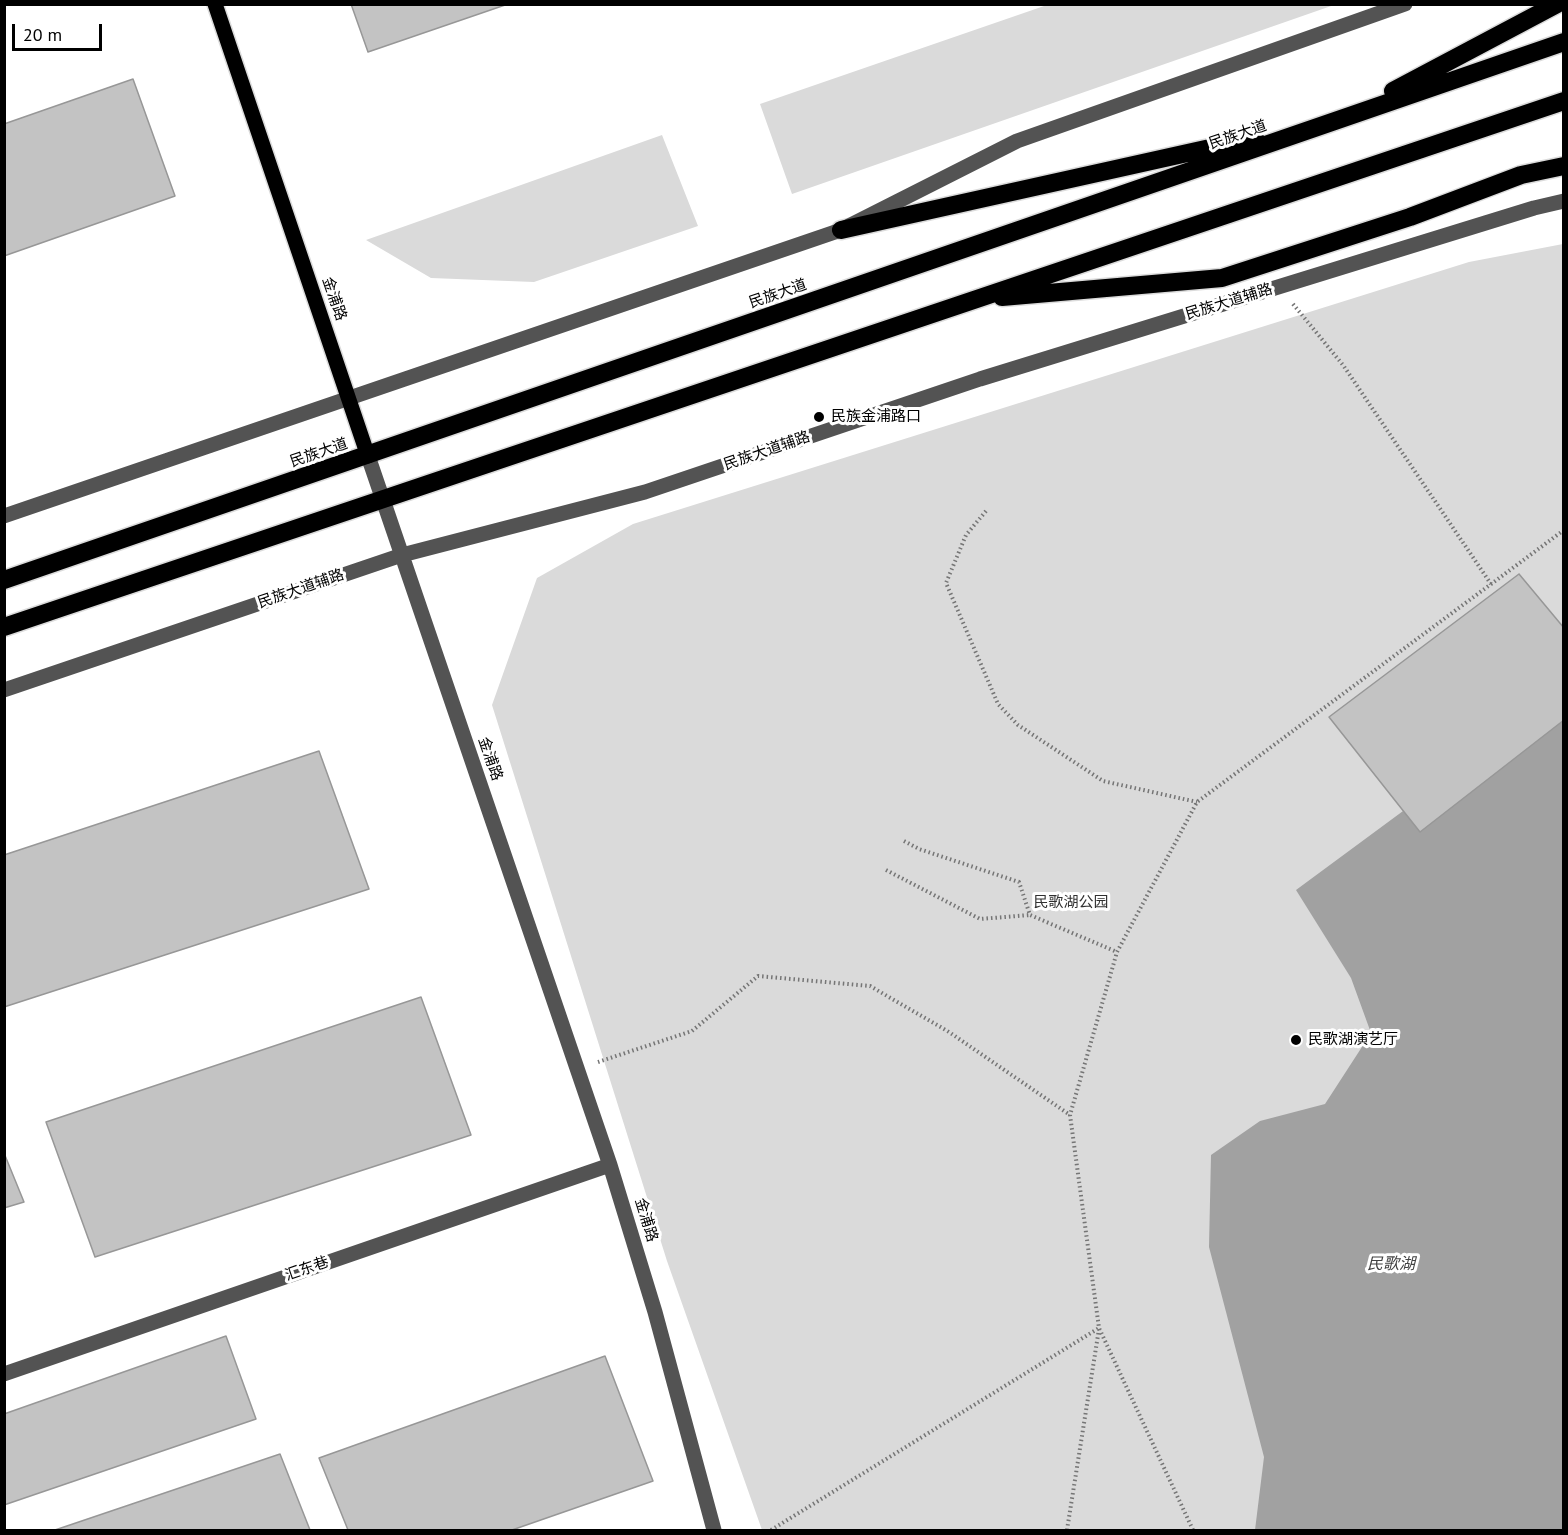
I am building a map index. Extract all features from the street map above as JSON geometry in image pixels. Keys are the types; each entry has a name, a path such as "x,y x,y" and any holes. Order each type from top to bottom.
{"highway":[{"path":"841,230 1341,118 1557,4"},
{"name":"民族大道","path":"4,580 1563,42"},
{"path":"4,627 1563,100"},
{"path":"972,299 1222,278 1410,217 1521,175 1563,166"}],"main road":[{"name":"金浦路","path":"215,4 368,456"}],"street":[{"path":"4,516 841,230 1017,141 1373,10 1405,4"},
{"name":"民族大道辅路","path":"4,690 402,555 645,492 980,379 1563,201"},
{"name":"金浦路","path":"368,456 610,1165 655,1312 714,1530"},
{"name":"汇东巷","path":"4,1374 610,1165"}],"path":[{"path":"1279,287 1343,365 1491,584"},
{"path":"986,511 966,535 946,583 998,704 1018,725 1103,781 1197,802"},
{"path":"1067,1530 1099,1328 1070,1116 1117,952 1197,802 1563,530"},
{"path":"904,841 919,849 1019,882 1030,915"},
{"path":"886,870 980,919 1030,915 1117,952"},
{"path":"577,1069 692,1031 758,976 870,986 949,1032 1070,1116"},
{"path":"771,1530 1099,1328"},
{"path":"1099,1328 1192,1530"}],"green space":[{"path":"1047,5 1334,5 792,194 760,104"},
{"path":"662,135 698,226 534,282 431,278 366,240"},
{"name":"民歌湖公园","path":"1563,244 1563,1530 762,1530 667,1261 492,705 537,578 633,524 1469,262"}],"water":[{"name":"民歌湖","path":"1563,693 1563,1530 1255,1530 1264,1457 1209,1247 1211,1155 1260,1121 1325,1104 1371,1033 1351,978 1296,890"}],"building":[{"path":"351,4 508,4 368,52"},
{"path":"133,79 175,196 4,256 4,124"},
{"path":"1519,574 1564,628 1564,720 1420,832 1329,717"},
{"path":"319,751 369,889 4,1007 4,855"},
{"path":"421,997 471,1135 95,1257 46,1122"},
{"path":"4,1153 24,1202 4,1208"},
{"path":"226,1336 256,1419 4,1505 4,1414"},
{"path":"605,1356 653,1481 512,1530 348,1530 319,1458"},
{"path":"280,1454 310,1530 55,1530"}],"place":[{"name":"民族金浦路口","path":"819,417"},
{"name":"民歌湖演艺厅","path":"1296,1040"}]}
